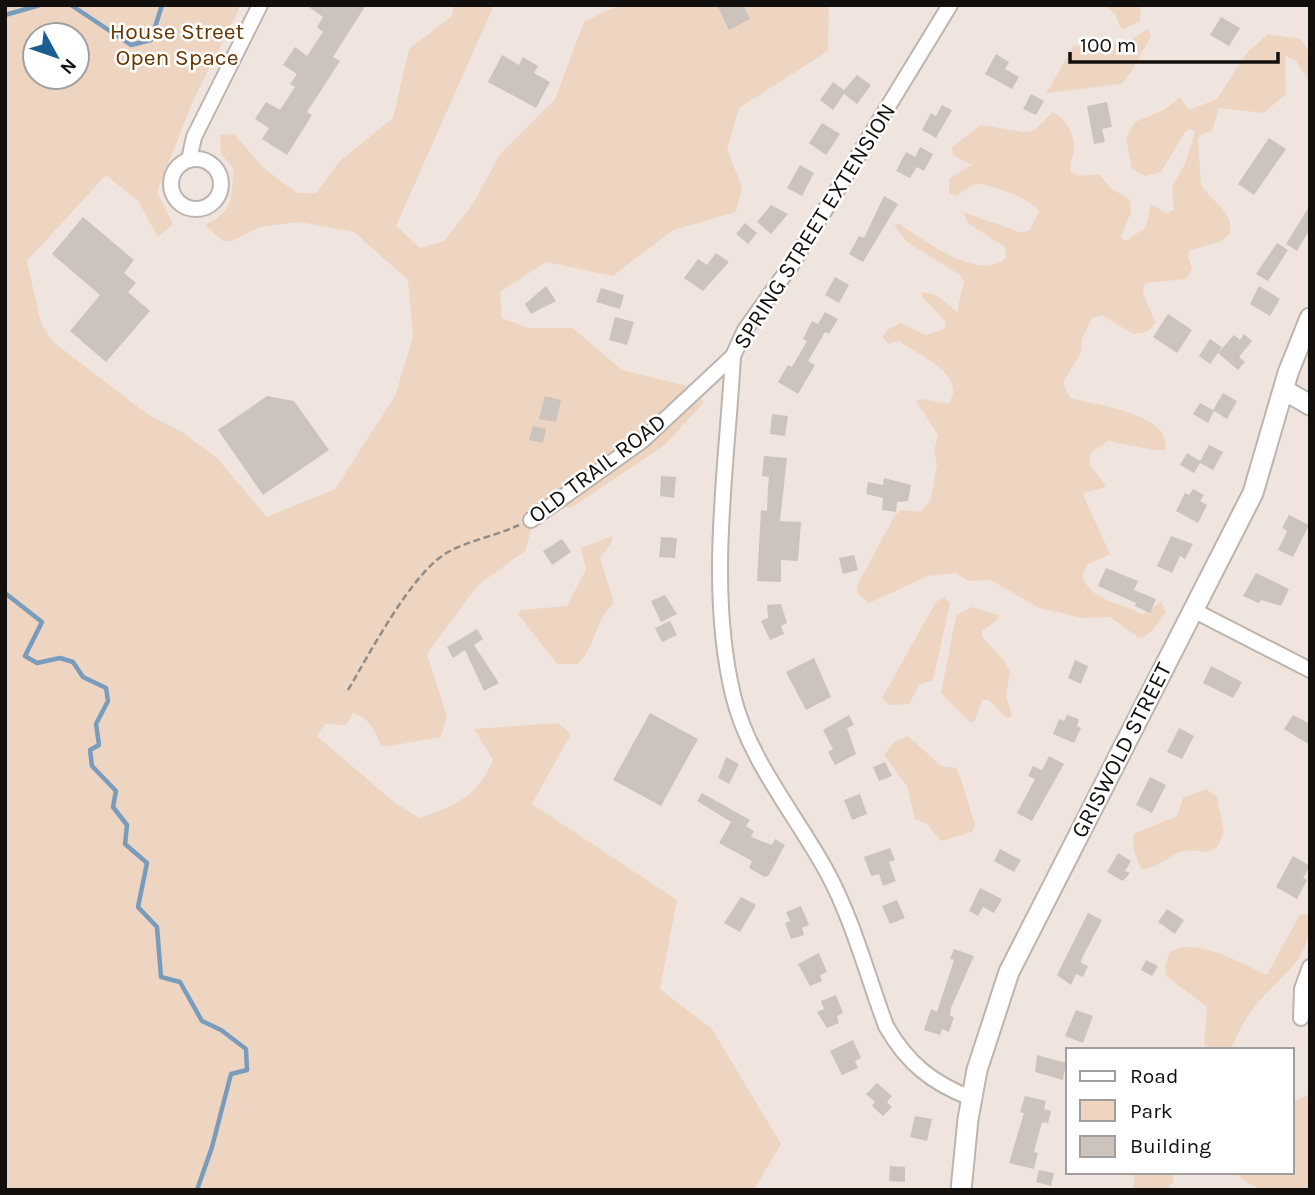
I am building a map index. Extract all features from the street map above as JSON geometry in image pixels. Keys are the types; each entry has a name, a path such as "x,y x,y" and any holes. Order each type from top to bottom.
{"main road":[{"name":"GRISWOLD STREET","path":"961,1190 971,1098 991,1020 1019,948 1259,480 1284,390 1310,318"},
{"path":"1284,390 1310,405"}],"street":[{"path":"189,160 194,137 260,5"},
{"name":"SPRING STREET EXTENSION","path":"950,5 792,264 745,330 733,356 723,537 722,622 733,697 755,749 829,874 886,1026 898,1047 926,1075 971,1098"},
{"name":"OLD TRAIL ROAD","path":"531,520 643,440 733,356"},
{"path":"1193,610 1310,670"},
{"path":"1301,1018 1302,989 1310,967"}],"path":[{"name":"OLD TRAIL ROAD","path":"348,690 394,616 433,562 459,546 531,520"}],"green space":[{"name":"House Street Open Space","path":"5,5 241,5 193,101 157,192 173,224 158,237 138,201 106,175 27,261 41,323 52,341 147,414 182,432 217,458 267,517 335,489 395,396 413,337 408,280 354,232 299,222 260,227 232,241 223,241 205,225 221,214 230,202 233,168 221,154 220,135 234,134 263,167 298,193 316,193 340,161 393,118 409,49 452,16 454,5 494,5 396,226 420,248 444,241 473,204 500,154 555,99 584,22 619,5 829,5 828,51 739,108 727,149 742,187 736,212 673,230 613,276 546,262 500,292 502,318 528,328 573,328 622,370 684,385 704,402 665,445 571,508 537,505 526,550 477,586 427,654 447,717 441,737 382,747 368,722 353,713 346,725 325,724 317,736 394,802 419,818 454,804 472,791 487,773 493,760 474,729 558,723 571,734 532,804 677,900 660,989 712,1029 781,1144 754,1190 5,1190"},
{"path":"1104,5 1141,5 1140,21 1124,29 1120,27 1115,14"},
{"path":"1148,29 1151,36 1131,72 1121,84 1046,93 1074,46 1105,47 1128,41"},
{"path":"1268,34 1300,39 1310,52 1310,83 1296,61 1285,56 1286,94 1264,113 1219,108 1212,131 1201,134 1198,140 1201,184 1225,212 1231,226 1230,234 1220,242 1190,250 1188,256 1192,269 1186,279 1145,283 1143,294 1156,323 1147,332 1133,334 1102,315 1092,318 1082,339 1081,352 1063,383 1070,398 1145,419 1157,427 1164,437 1165,450 1108,441 1091,453 1089,465 1106,485 1104,488 1085,492 1084,497 1110,554 1088,564 1082,575 1086,584 1099,596 1142,615 1161,602 1166,612 1161,620 1151,632 1139,638 1110,617 1083,618 1039,608 991,580 968,581 956,573 928,576 869,603 858,594 857,586 895,515 901,510 921,512 931,499 937,464 934,451 938,435 916,401 922,399 948,404 953,394 952,384 938,366 899,341 888,344 883,337 887,330 901,323 925,335 945,329 946,322 922,296 922,292 936,295 957,312 964,281 960,275 907,242 894,225 899,224 936,248 967,262 995,264 1006,258 1005,247 968,223 963,212 1022,233 1030,230 1039,211 1019,197 976,183 957,195 949,194 949,179 971,165 953,155 952,147 981,125 1023,132 1035,130 1053,112 1065,123 1073,139 1071,172 1080,176 1099,174 1111,188 1130,200 1131,212 1121,237 1126,241 1146,227 1151,204 1166,213 1174,210 1172,187 1185,164 1195,132 1190,129 1185,132 1161,172 1145,176 1132,169 1126,138 1135,122 1164,110 1180,97 1189,110 1217,99 1246,54"},
{"path":"612,536 612,542 600,558 614,603 602,618 588,650 578,664 557,664 518,614 521,610 567,606 586,570 581,548"},
{"path":"945,596 950,604 933,680 919,685 909,704 889,705 882,698 936,602"},
{"path":"971,607 999,615 998,619 982,631 982,637 1003,659 1010,672 1006,695 1012,716 1006,718 989,700 982,700 975,720 971,723 941,693 956,616"},
{"path":"908,736 941,766 956,768 975,825 972,832 941,841 927,824 915,819 907,786 884,755 894,742"},
{"path":"1206,789 1217,797 1224,832 1218,846 1205,852 1184,851 1152,867 1141,869 1133,848 1134,834 1177,816 1183,798"},
{"path":"1300,914 1310,915 1305,945 1293,966 1251,1011 1231,1048 1211,1048 1204,1045 1207,1007 1166,976 1165,967 1169,953 1179,948 1191,947 1218,953 1267,975"},
{"path":"1309,1094 1310,1190 1259,1190 1236,1174 1294,1174 1294,1102"},
{"path":"1133,1174 1174,1174 1173,1182 1167,1190 1131,1190 1135,1181"}],"building":[{"path":"306,5 366,5 333,57 340,61 307,112 312,115 287,155 262,139 269,128 255,119 266,102 280,110 295,87 290,84 297,74 283,65 295,47 307,56 323,32 317,27 323,17"},
{"path":"717,5 743,5 750,19 729,30"},
{"path":"1221,17 1240,28 1229,46 1210,35"},
{"path":"996,54 1009,62 1005,69 1019,77 1012,89 985,74"},
{"path":"502,55 519,65 523,57 538,66 534,73 550,82 536,108 488,82"},
{"path":"857,75 871,85 857,104 844,94 833,110 820,100 833,82 844,90"},
{"path":"1031,94 1044,101 1036,115 1023,109"},
{"path":"1107,102 1112,127 1102,129 1105,142 1094,144 1087,106"},
{"path":"942,105 952,110 936,138 922,130 931,113 936,116"},
{"path":"822,123 840,134 826,155 809,143"},
{"path":"1269,138 1286,149 1254,195 1238,184"},
{"path":"920,147 933,154 924,171 917,167 910,178 896,171 906,152 915,157"},
{"path":"800,165 814,173 802,196 787,188"},
{"path":"884,196 898,204 863,262 849,254 859,236 864,238"},
{"path":"771,205 788,214 771,234 757,222"},
{"path":"1310,205 1310,229 1297,251 1286,244"},
{"path":"83,217 134,260 124,273 136,283 128,292 150,311 106,362 70,331 100,295 52,254"},
{"path":"745,223 757,233 748,244 736,234"},
{"path":"1277,243 1288,250 1268,281 1256,274"},
{"path":"716,253 729,262 703,291 684,278 698,259 707,265"},
{"path":"835,277 849,285 839,303 825,295"},
{"path":"546,286 556,301 531,314 525,304"},
{"path":"1259,286 1280,299 1270,316 1250,304"},
{"path":"601,288 624,295 620,309 596,302"},
{"path":"825,312 838,319 829,334 825,332 808,361 815,365 798,394 778,382 788,365 792,367 807,341 803,339 812,321 818,324"},
{"path":"1168,314 1192,330 1177,353 1153,337"},
{"path":"615,317 634,322 627,345 609,340"},
{"path":"1244,334 1252,341 1239,357 1245,362 1238,370 1218,353 1234,335 1240,340"},
{"path":"1210,339 1222,347 1210,364 1199,356"},
{"path":"1223,393 1237,401 1227,419 1214,411 1208,423 1193,414 1200,403 1213,410"},
{"path":"267,396 294,401 329,450 263,495 218,430"},
{"path":"545,396 561,400 556,422 539,419"},
{"path":"772,414 788,416 785,436 770,434"},
{"path":"533,426 546,429 543,443 529,440"},
{"path":"1209,445 1223,452 1213,470 1200,463 1194,473 1180,465 1187,453 1200,461"},
{"path":"764,456 787,458 780,521 801,522 798,561 781,560 781,582 757,581 761,510 767,511 769,477 762,476"},
{"path":"661,476 676,477 674,498 660,496"},
{"path":"884,478 911,485 908,501 897,502 896,512 882,510 883,498 866,494 868,482 883,485"},
{"path":"1193,489 1204,495 1200,501 1207,505 1198,523 1176,511 1185,493 1189,495"},
{"path":"1289,515 1309,525 1293,557 1278,550 1287,531 1282,528"},
{"path":"1171,536 1193,544 1185,559 1180,556 1172,573 1157,566"},
{"path":"661,537 677,538 675,558 659,557"},
{"path":"562,539 571,552 552,565 543,551"},
{"path":"854,555 858,570 843,574 839,558"},
{"path":"1106,568 1138,581 1134,590 1156,599 1150,613 1135,606 1136,603 1098,586"},
{"path":"1256,573 1289,589 1281,606 1261,600 1259,603 1243,596"},
{"path":"665,595 677,614 661,622 651,601"},
{"path":"781,604 787,623 781,626 784,634 770,640 761,621 768,618 767,605"},
{"path":"670,621 677,635 662,642 655,628"},
{"path":"477,629 483,639 474,645 499,683 484,691 465,650 453,658 447,647"},
{"path":"814,658 831,697 806,710 786,672"},
{"path":"1075,660 1088,666 1081,684 1068,678"},
{"path":"1211,666 1242,682 1233,698 1203,683"},
{"path":"650,713 698,739 661,806 613,780"},
{"path":"849,715 854,725 847,728 856,754 835,765 828,752 833,749 823,730"},
{"path":"1067,715 1079,719 1077,726 1081,728 1074,743 1053,734 1059,719 1064,721"},
{"path":"1293,715 1310,724 1310,745 1284,729"},
{"path":"1179,728 1194,736 1182,759 1167,752"},
{"path":"1049,756 1064,764 1032,821 1017,813 1035,779 1028,776 1033,766 1042,770"},
{"path":"726,757 739,764 729,784 718,778"},
{"path":"885,762 892,776 879,781 873,767"},
{"path":"1150,777 1166,785 1152,813 1136,805"},
{"path":"702,793 750,820 746,826 754,831 751,837 772,845 775,839 785,845 769,875 765,877 749,868 752,861 719,843 731,822 697,801"},
{"path":"860,794 867,814 852,820 844,800"},
{"path":"890,848 895,860 889,862 896,881 883,886 879,874 871,876 864,857"},
{"path":"1000,849 1021,860 1014,872 994,861"},
{"path":"1118,853 1131,861 1125,871 1130,873 1123,881 1107,872"},
{"path":"1293,856 1310,866 1303,878 1307,880 1297,899 1276,887"},
{"path":"980,888 1002,899 994,913 983,907 978,916 969,911"},
{"path":"741,897 756,905 740,932 724,923"},
{"path":"897,900 905,918 890,924 882,906"},
{"path":"801,906 809,925 802,928 804,935 791,939 785,923 790,921 786,912"},
{"path":"1167,909 1184,920 1175,934 1158,922"},
{"path":"1088,913 1102,920 1082,958 1081,963 1088,966 1083,977 1076,974 1071,985 1057,975"},
{"path":"954,949 974,956 951,1008 950,1016 954,1017 949,1032 942,1029 940,1035 924,1030 931,1009 937,1012 954,960 950,959"},
{"path":"819,953 827,972 820,975 822,981 810,986 798,964"},
{"path":"1146,960 1158,966 1152,976 1141,970"},
{"path":"836,995 843,1013 837,1016 839,1023 827,1028 817,1012 824,1009 821,1001"},
{"path":"1076,1010 1093,1016 1083,1043 1065,1036"},
{"path":"853,1040 861,1058 855,1061 858,1068 842,1075 830,1051"},
{"path":"1037,1055 1066,1063 1063,1080 1035,1072"},
{"path":"877,1083 892,1096 887,1102 892,1107 883,1116 872,1106 875,1102 866,1094"},
{"path":"1025,1096 1046,1101 1044,1109 1051,1111 1048,1123 1042,1122 1034,1152 1038,1153 1034,1169 1009,1163 1024,1113 1020,1112"},
{"path":"915,1116 932,1119 927,1141 910,1137"},
{"path":"890,1166 905,1167 905,1182 889,1181"},
{"path":"1039,1170 1054,1173 1051,1186 1036,1182"}],"waterway":[{"path":"5,15 40,5"},
{"path":"71,5 131,45 151,40 162,5"},
{"path":"5,593 42,622 25,656 37,663 60,658 73,662 83,677 106,688 108,701 96,724 99,745 90,750 92,766 116,791 113,807 127,825 125,844 147,863 138,907 157,927 161,977 180,982 202,1021 221,1030 246,1049 247,1070 231,1074 212,1147 197,1190"}]}
